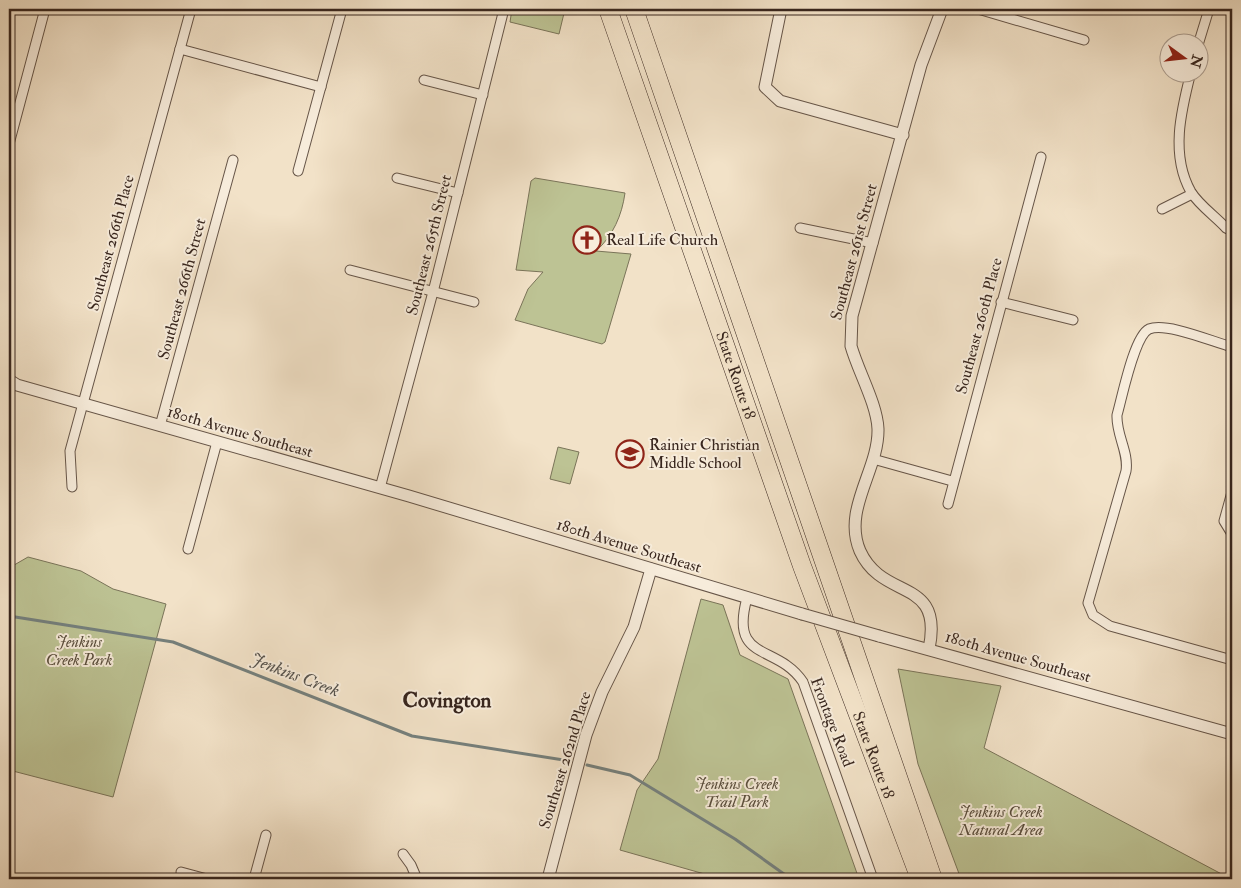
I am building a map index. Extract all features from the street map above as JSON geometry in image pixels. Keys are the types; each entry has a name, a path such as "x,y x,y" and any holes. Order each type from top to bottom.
{"highway":[{"name":"State Route 18","path":"608,9 799,556 920,879"},
{"name":"State Route 18","path":"634,9 933,879"}],"street":[{"path":"9,144 45,9"},
{"name":"Southeast 266th Place","path":"72,487 70,451 191,9"},
{"path":"298,171 342,9"},
{"name":"Southeast 265th Street","path":"380,488 433,292 504,9"},
{"path":"781,9 766,87 780,102 902,135"},
{"name":"Southeast 261st Street","path":"929,649 932,624 928,608 916,596 874,572 860,550 856,538 856,515 873,459 878,429 876,417 856,362 850,337 852,316 921,65 942,9"},
{"path":"978,9 1084,40"},
{"path":"1202,32 1209,9"},
{"path":"180,49 321,87"},
{"path":"424,80 482,95"},
{"path":"1188,82 1182,104 1179,153 1192,194 1226,228 1232,231"},
{"name":"Southeast 260th Place","path":"948,504 952,481 1041,157"},
{"name":"Southeast 266th Street","path":"160,426 233,160"},
{"path":"398,178 458,193"},
{"path":"1162,210 1192,194"},
{"path":"800,228 873,243"},
{"path":"350,270 474,302"},
{"path":"1001,302 1073,320"},
{"path":"1232,347 1163,327 1149,329 1139,341 1117,415 1117,428 1126,459 1126,471 1088,603 1093,615 1110,626 1232,660"},
{"name":"180th Avenue Southeast","path":"12,384 380,488 802,614 1232,734"},
{"path":"188,549 217,442"},
{"path":"873,459 952,481"},
{"path":"1232,492 1224,521 1232,534"},
{"name":"Southeast 262nd Place","path":"548,879 586,735 602,692 634,627 651,569"},
{"name":"Frontage Road","path":"747,598 743,612 744,632 750,644 758,651 791,666 803,682 873,879"},
{"path":"254,879 266,835"},
{"path":"402,854 411,865 417,879"},
{"path":"181,872 207,879"}],"green space":[{"path":"512,9 565,9 559,34 510,22"},
{"path":"535,178 625,193 616,225 596,251 631,254 605,342 602,344 515,320 528,289 543,272 516,270 531,181"},
{"path":"558,447 579,452 570,484 550,479"},
{"name":"Jenkins Creek Park","path":"28,557 81,571 113,589 166,604 113,797 9,770 9,568"},
{"name":"Jenkins Creek Trail Park","path":"701,599 723,605 740,655 788,679 859,879 707,879 708,875 620,850 637,790 658,759"},
{"name":"Jenkins Creek Natural Area","path":"898,669 1001,686 984,748 1231,879 961,879 918,764"}],"waterway":[{"name":"Jenkins Creek","path":"9,616 173,642 412,736 570,761"},
{"name":"Jenkins Creek","path":"587,765 630,775 735,839 791,879"}],"place":[{"name":"Real Life Church","path":"587,240"},
{"name":"Rainier Christian Middle School","path":"630,454"}],"district":[{"name":"Covington","path":"447,700"}]}
